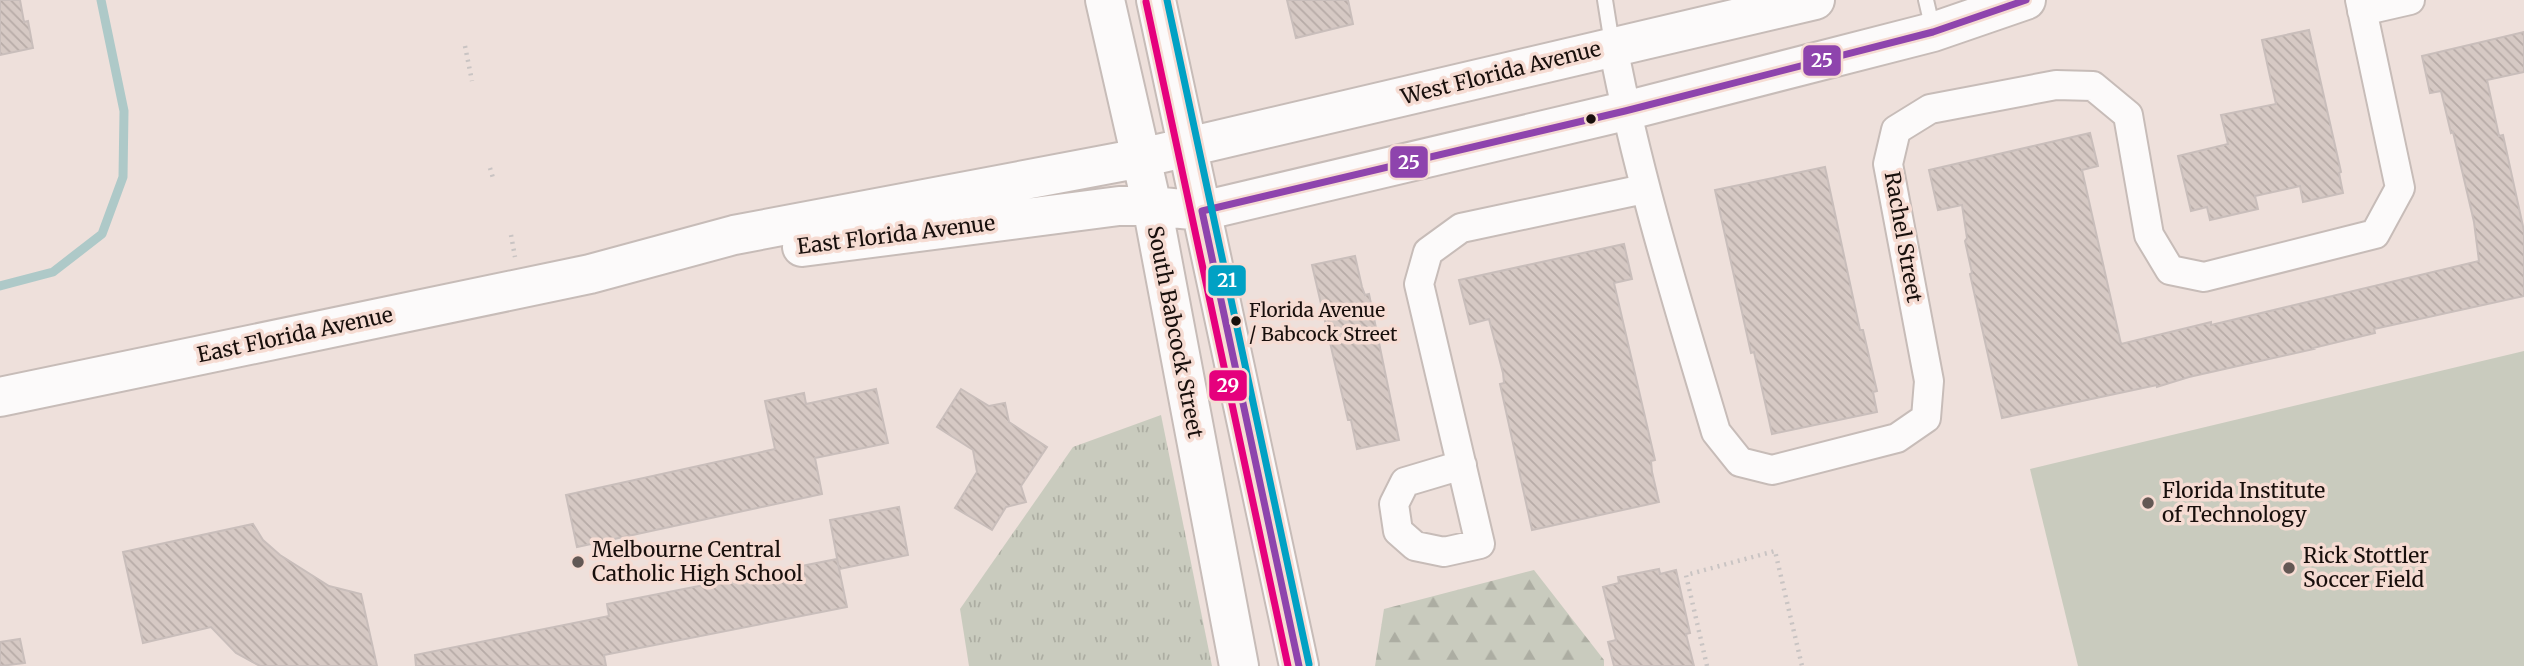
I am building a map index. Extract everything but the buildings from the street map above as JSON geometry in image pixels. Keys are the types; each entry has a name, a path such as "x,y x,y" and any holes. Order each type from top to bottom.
{"street":[{"name":"South Babcock Street","path":"1105,0 1152,206 1239,666"},
{"path":"1156,0 1299,666"},
{"name":"West Florida Avenue","path":"1187,146 1815,0"},
{"path":"1202,211 1625,111 1929,16 2026,0"},
{"name":"Rachel Street","path":"1613,46 1644,189 1716,432 1740,462 1772,470 1897,438 1926,418 1929,381 1888,164 1896,130 1930,109 2056,85 2093,86 2128,115 2149,235 2170,270 2204,277 2336,244 2375,234 2400,188 2361,6 2410,0"},
{"name":"East Florida Avenue","path":"0,397 590,274 734,235 1140,158 1187,146"},
{"path":"1462,465 1419,284 1428,252 1461,228 1644,189"},
{"name":"East Florida Avenue","path":"590,274 1119,206 1202,211"}],"lane":[{"path":"1605,0 1613,46"}],"path":[{"path":"465,46 472,81"},
{"path":"490,168 493,178"},
{"path":"511,235 517,264"},
{"path":"1707,666 1686,575 1775,551 1802,666"}],"green space":[{"name":"Rick Stottler Soccer Field","path":"2524,351 2524,666 2078,666 2030,469"},
{"path":"1161,415 1212,666 969,666 960,609 1073,447"},
{"path":"1534,570 1604,660 1604,666 1375,666 1384,609"}],"waterway":[{"path":"0,286 53,272 102,234 123,177 124,111 101,0"}],"transit line":[{"name":"21","path":"1167,0 1309,664"},
{"name":"25","path":"1202,211 1625,111 1933,32 2026,0"},
{"name":"29","path":"1146,2 1288,666"},
{"name":"25","path":"1202,211 1299,666"}],"place":[{"name":"Florida Avenue / Babcock Street","path":"1236,321"},
{"name":"Florida Institute of Technology","path":"2148,503"},
{"name":"Melbourne Central Catholic High School","path":"578,562"},
{"name":"Rick Stottler Soccer Field","path":"2289,568"}]}
